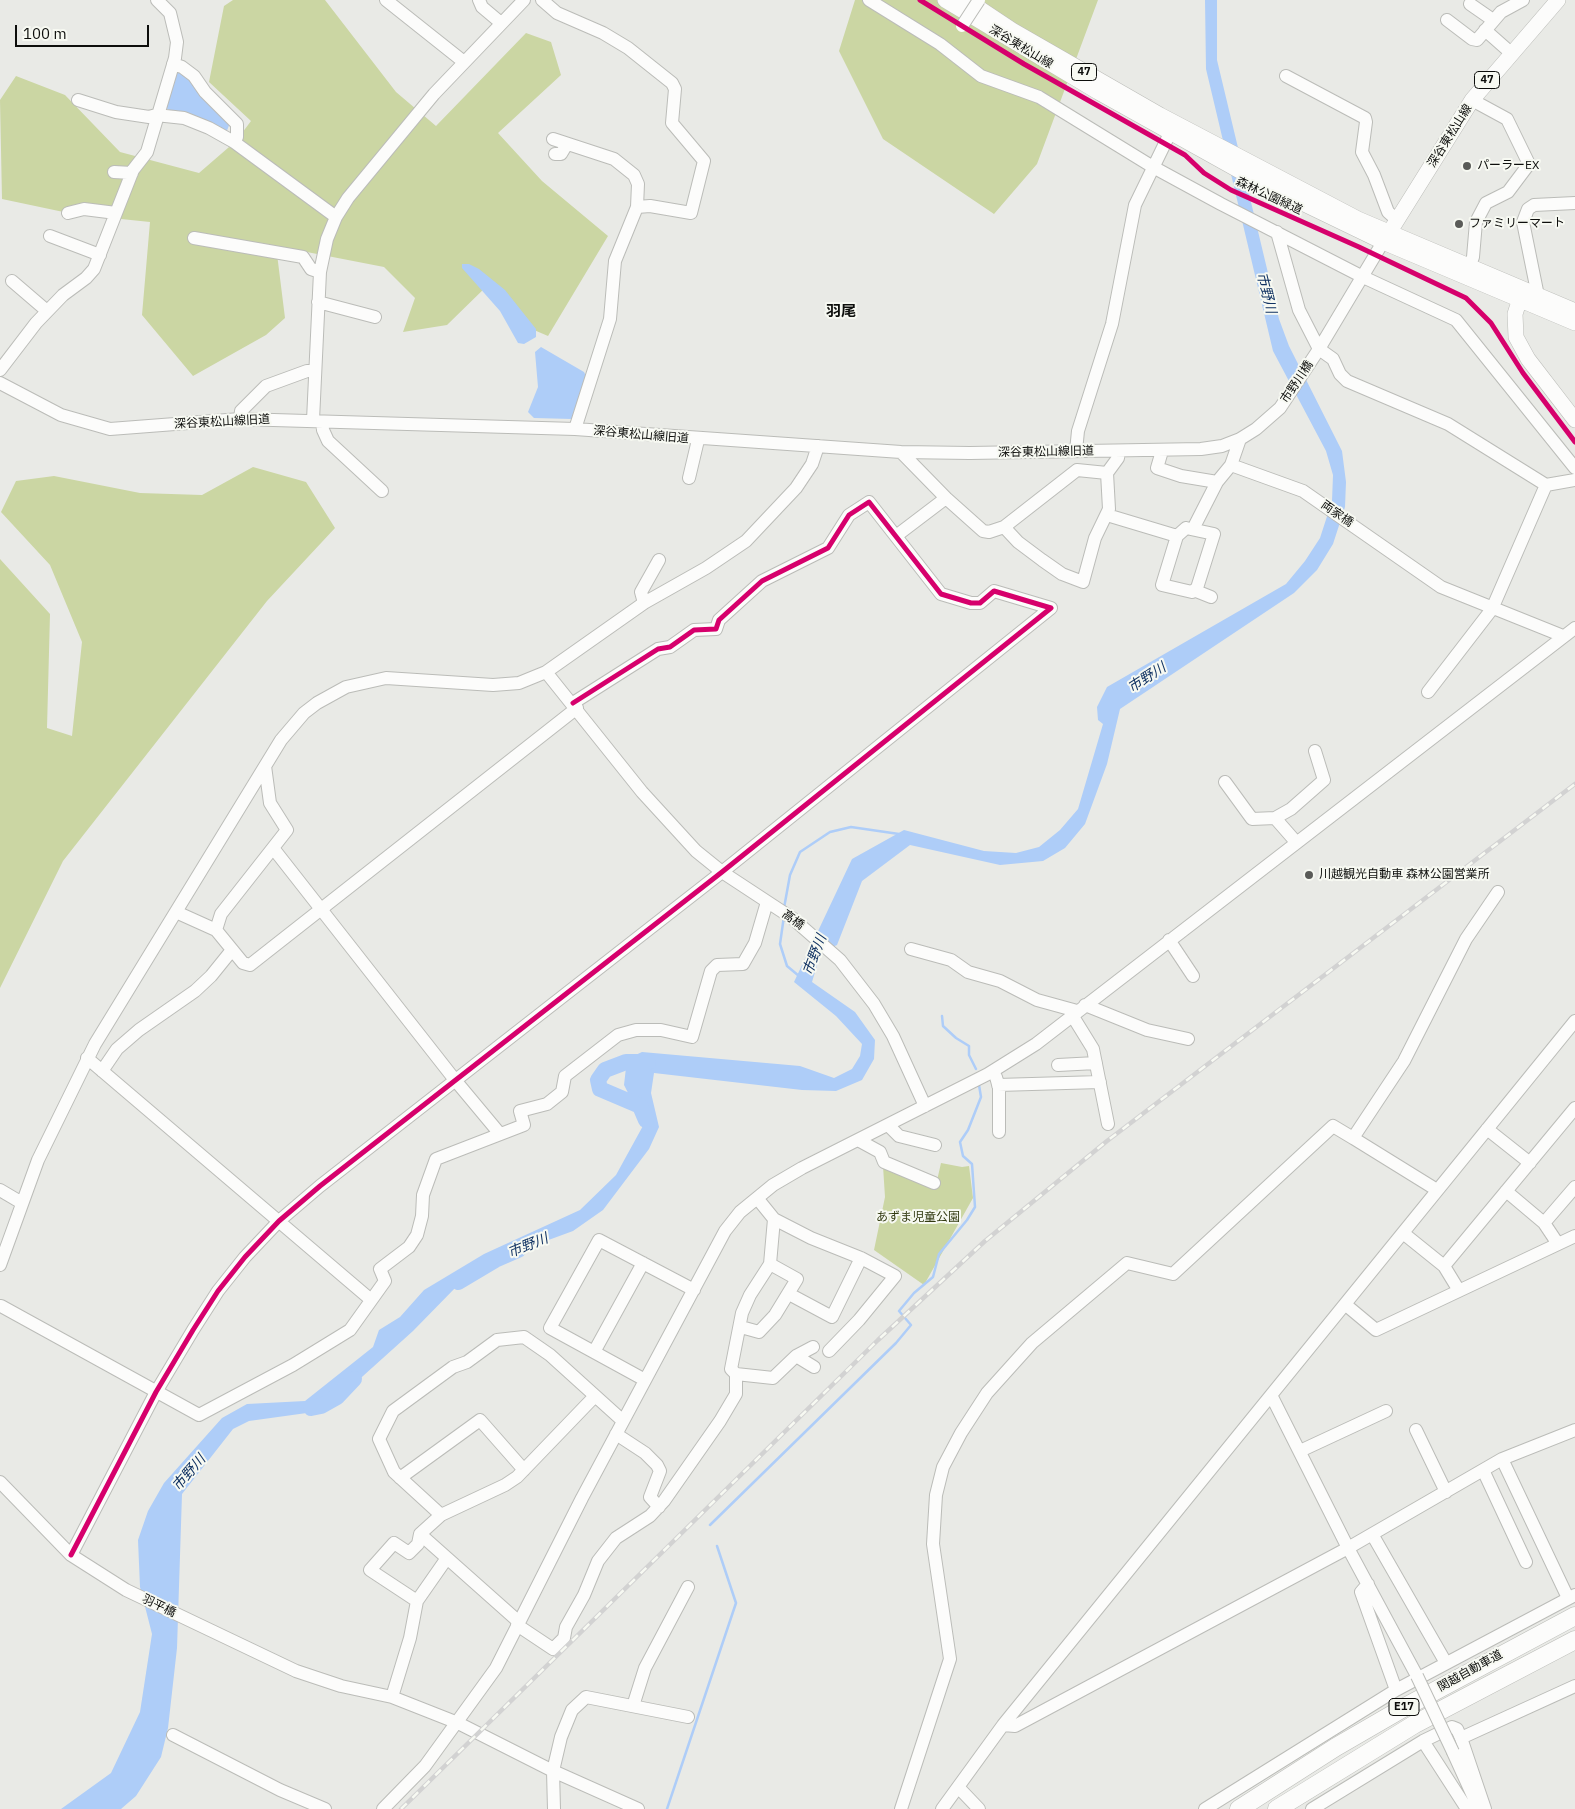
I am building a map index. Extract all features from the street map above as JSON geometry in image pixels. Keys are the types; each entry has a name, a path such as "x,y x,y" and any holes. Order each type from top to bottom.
{"highway":[{"name":"関越自動車道","path":"1239,1809 1336,1747 1405,1707 1575,1616"},
{"name":"関越自動車道","path":"1277,1809 1415,1724 1575,1640"}],"main road":[{"name":"深谷東松山線","path":"944,0 1056,69 1170,133 1203,144"},
{"name":"深谷東松山線","path":"967,0 1020,35 1203,144"},
{"name":"深谷東松山線","path":"1386,238 1472,100 1558,0"},
{"name":"47","path":"1203,144 1386,238 1521,295 1538,296 1575,310"},
{"name":"47","path":"1386,238 1469,268 1575,323"},
{"path":"1521,295 1514,326 1516,337 1528,359 1575,420"}],"street":[{"path":"0,370 47,311 94,269 132,173 147,152 156,115 173,64 177,42 170,13 157,0"},
{"path":"386,0 464,62"},
{"path":"479,0 482,7 502,23"},
{"path":"382,491 328,442 317,421 315,371 318,302 320,272 327,239 336,217 348,198 434,94 524,0"},
{"path":"542,0 557,13 603,33 628,48 672,83 676,90 672,123 704,161 691,213 650,206 637,207"},
{"path":"870,0 940,44 981,76 1039,97 1153,167 1221,204 1363,277 1456,320 1575,468"},
{"path":"962,26 978,0"},
{"path":"1447,20 1472,39 1477,40 1501,12 1523,0"},
{"path":"1470,4 1511,53"},
{"path":"173,64 182,67 194,76 204,92 237,124 237,137 234,142"},
{"path":"1286,76 1365,118 1362,152 1374,175 1388,212 1397,220"},
{"path":"78,100 116,112 149,117 156,115 184,118 234,142 336,217"},
{"path":"1469,268 1473,257 1476,222 1486,202 1508,192 1529,164 1507,119 1472,100"},
{"path":"1077,470 1078,431 1112,324 1135,205 1170,133"},
{"path":"553,139 608,157 629,171 638,184 637,207 615,261 610,319 575,429"},
{"path":"556,154 561,154 567,144"},
{"path":"114,172 132,173"},
{"path":"1538,296 1523,222 1528,209 1534,205 1575,203"},
{"path":"68,213 84,209 116,213"},
{"path":"1277,232 1299,310 1317,352 1333,359 1340,374 1347,381 1448,424 1546,485 1575,480"},
{"path":"50,236 100,255"},
{"path":"194,238 303,257 311,269 320,272"},
{"path":"1317,352 1386,238"},
{"path":"12,281 47,311"},
{"path":"318,302 375,317"},
{"name":"市野川橋","path":"1280,408 1317,352"},
{"path":"240,419 241,411 266,386 308,370 315,371"},
{"name":"深谷東松山線旧道","path":"0,383 61,415 110,429 240,419 317,421 575,429 698,440 901,452 1119,451 1222,446 1256,429 1280,408"},
{"path":"1193,529 1217,482 1231,465 1240,438"},
{"path":"689,478 698,440"},
{"path":"0,1265 38,1160 87,1058 291,726 317,703 346,687 386,678 502,685 519,683 546,672 644,603 720,560 746,541 796,488 812,464 818,446"},
{"path":"1162,450 1158,468 1180,476 1217,482"},
{"path":"1004,527 1018,542 1062,574 1083,582 1095,538 1107,515 1110,495 1107,473 1118,458 1119,451"},
{"path":"901,452 946,498 983,531 989,532 1004,527 1077,470 1107,473"},
{"name":"両家橋","path":"1231,465 1303,491 1441,587 1563,636"},
{"path":"1428,692 1492,608 1546,485"},
{"path":"896,536 946,498"},
{"path":"71,1555 156,1392 192,1330 218,1291 245,1257 279,1221 320,1186 722,872 1051,608 994,591 980,603 971,603 941,594 869,502 849,515 828,548 762,581 720,620 716,629 694,630 670,647 658,649 575,706 250,965 243,963 216,930 176,912"},
{"path":"1107,515 1177,536"},
{"path":"1196,591 1214,534 1186,528 1177,536 1162,585 1192,592 1196,591 1211,597"},
{"path":"644,603 641,592 659,560"},
{"path":"382,1809 425,1766 496,1668 616,1434 724,1231 740,1212 757,1198 802,1168 995,1070 1036,1044 1575,628"},
{"name":"高橋","path":"546,672 671,826 696,851 722,872 792,918 840,960 874,1004 894,1036 925,1106"},
{"path":"1225,782 1252,818 1260,820 1275,818 1291,809 1324,780 1315,751"},
{"path":"216,930 221,914 287,830 270,803 265,766"},
{"path":"1275,818 1296,842"},
{"path":"273,848 455,1080 500,1134"},
{"path":"1352,1138 1404,1061 1466,940 1498,892"},
{"path":"1,1306 199,1415 293,1365 350,1330 370,1299 385,1281 380,1269 409,1247 417,1236 422,1216 423,1194 436,1159 524,1125 520,1111 547,1104 562,1092 565,1076 618,1035 636,1030 661,1030 692,1037 711,971 717,965 743,964 755,943 767,902"},
{"path":"1169,940 1193,976"},
{"path":"911,949 950,960 968,972 1000,981 1037,1000 1147,1030 1188,1039"},
{"path":"102,1071 117,1049 139,1030 195,991 232,950"},
{"path":"1078,1010 1093,1049 1108,1124"},
{"path":"942,1809 1003,1725 1346,1305 1437,1190 1574,1025"},
{"path":"87,1058 370,1299"},
{"path":"1058,1065 1096,1063"},
{"path":"995,1070 998,1085 999,1132"},
{"path":"998,1085 1100,1082"},
{"path":"1444,1266 1575,1108"},
{"path":"888,1125 899,1136 935,1145"},
{"path":"901,1809 950,1659 933,1544 936,1495 944,1467 961,1433 987,1393 1032,1343 1127,1263 1173,1274 1333,1126 1437,1190"},
{"path":"1487,1129 1530,1163"},
{"path":"858,1140 880,1152 884,1162 934,1183"},
{"path":"1544,1223 1575,1188"},
{"path":"0,1190 22,1203"},
{"path":"1506,1191 1544,1223 1558,1244"},
{"path":"757,1198 774,1219 811,1238 861,1258 895,1276 859,1320 829,1351"},
{"path":"774,1219 770,1264 750,1295 742,1313 741,1327 731,1369 736,1374 773,1378 796,1356 813,1347"},
{"path":"1402,1233 1444,1266 1458,1289"},
{"path":"1346,1305 1376,1330 1458,1289 1575,1236"},
{"path":"645,1380 550,1328 599,1240 694,1290"},
{"path":"789,1294 832,1317 861,1258"},
{"path":"594,1352 643,1264"},
{"path":"741,1327 759,1332 774,1316 797,1279 770,1264"},
{"path":"441,1516 394,1472 379,1440 393,1411 453,1367 467,1362 498,1340 524,1337 550,1355 623,1421"},
{"path":"796,1356 814,1367"},
{"path":"420,1534 518,1624 553,1649 564,1638 566,1627 584,1595 598,1561 616,1538 650,1516 659,1507 736,1394 736,1374"},
{"path":"1271,1395 1348,1548 1417,1676 1479,1809"},
{"path":"417,1601 370,1570 394,1543 409,1553 418,1544 420,1534 441,1516 505,1485 524,1470 596,1396"},
{"path":"1300,1451 1386,1411"},
{"path":"400,1478 480,1420 524,1470"},
{"path":"1416,1430 1446,1492"},
{"path":"1003,1725 1015,1726 1348,1548 1502,1459 1575,1430"},
{"path":"616,1434 645,1453 657,1465 660,1472 650,1497 659,1507"},
{"path":"1205,1809 1396,1690 1571,1596 1502,1459"},
{"path":"1483,1470 1526,1562"},
{"name":"羽平橋","path":"0,1482 71,1555 94,1572 132,1593 296,1671 341,1686 392,1697 458,1723 554,1771 638,1809"},
{"path":"1372,1534 1446,1663"},
{"path":"392,1697 410,1638 417,1601 448,1558"},
{"path":"1368,1584 1361,1592 1396,1690"},
{"path":"633,1706 645,1668 659,1646 688,1587"},
{"path":"1461,1738 1575,1686"},
{"path":"554,1809 554,1771 561,1737 572,1710 586,1697 688,1717"},
{"path":"1312,1809 1423,1741 1452,1727 1457,1729 1461,1738 1485,1809"},
{"path":"173,1735 280,1790 325,1809"},
{"path":"1423,1741 1467,1809"},
{"path":"958,1787 979,1809"}],"green space":[{"path":"233,0 325,0 396,92 436,126 526,33 551,42 561,75 498,133 542,181 608,236 548,336 520,324 490,283 447,325 403,332 415,298 384,267 276,246 285,318 266,335 193,376 142,315 150,222 73,214 2,199 0,100 16,76 65,95 120,152 199,173 236,141 251,121 209,82 224,6"},
{"path":"855,0 1098,0 1037,164 994,214 883,139 839,51"},
{"path":"253,467 306,482 335,528 267,601 63,861 0,988 0,559 50,614 47,728 72,736 82,642 50,565 1,512 16,481 54,476 140,493 202,495"},
{"name":"あずま児童公園","path":"941,1163 962,1167 969,1166 973,1198 924,1285 874,1250 885,1197 883,1166 936,1185"}],"water":[{"path":"1205,0 1217,0 1217,60 1279,319 1289,346 1342,451 1346,482 1345,507 1333,544 1317,570 1294,593 1120,709 1107,764 1085,824 1065,848 1043,861 1000,865 910,845 862,881 837,945 821,952 812,982 855,1012 875,1040 874,1059 862,1080 836,1091 802,1090 654,1073 651,1093 659,1127 649,1149 603,1210 573,1231 486,1263 458,1285 413,1331 353,1385 314,1412 249,1421 233,1429 182,1494 177,1648 168,1728 161,1757 136,1796 121,1809 61,1809 111,1773 140,1712 152,1634 140,1587 138,1540 148,1511 164,1483 222,1418 247,1404 305,1401 373,1347 379,1330 400,1317 424,1290 484,1254 580,1210 616,1175 644,1124 624,1085 627,1059 642,1052 800,1066 834,1078 852,1069 860,1056 862,1044 836,1016 794,982 852,859 904,830 984,851 1016,853 1039,847 1060,830 1078,809 1103,724 1098,720 1097,707 1107,687 1286,584 1305,561 1320,538 1332,501 1333,475 1326,451 1273,351 1206,69"},
{"path":"176,72 182,72 230,123 226,133 165,108"},
{"path":"462,264 469,264 479,269 505,290 536,329 536,337 524,344 518,343 500,311 462,268"},
{"path":"541,347 584,372 586,376 572,419 534,418 528,412 538,387 535,352"}],"waterway":[{"path":"784,908 790,875 800,852 830,832 851,827 899,834"},
{"path":"784,916 780,944 787,966 799,976"},
{"path":"942,1016 943,1026 956,1038 969,1046 969,1055 976,1069"},
{"name":"市野川","path":"646,1120 640,1106 600,1089 598,1080 605,1070 626,1062 648,1062"},
{"path":"710,1525 896,1343 911,1325 899,1311 914,1293 933,1277 939,1254 967,1220 975,1207 972,1164 963,1156 960,1142 968,1130 981,1097 979,1085"},
{"name":"市野川","path":"458,1282 495,1260 518,1250"},
{"name":"市野川","path":"311,1408 321,1406 337,1397 354,1379"},
{"path":"667,1809 736,1603 717,1546"}],"railway":[{"path":"401,1809 878,1340 985,1241 1107,1141 1575,784"}],"cycle path":[{"name":"森林公園緑道","path":"920,0 1024,64 1185,155 1204,173 1231,190 1359,247 1466,298 1491,323 1523,373 1575,442"},
{"path":"71,1555 156,1392 193,1330 218,1291 245,1257 279,1221 320,1186 722,872 1051,608 994,591 980,603 971,603 941,594 869,502 849,515 828,548 762,581 719,620 716,629 694,630 670,647 658,649 573,703"}],"place":[{"name":"パーラーEX","path":"1467,166"},
{"name":"ファミリーマート","path":"1459,224"},
{"name":"川越観光自動車 森林公園営業所","path":"1309,875"}],"district":[{"name":"羽尾","path":"841,312"}]}
